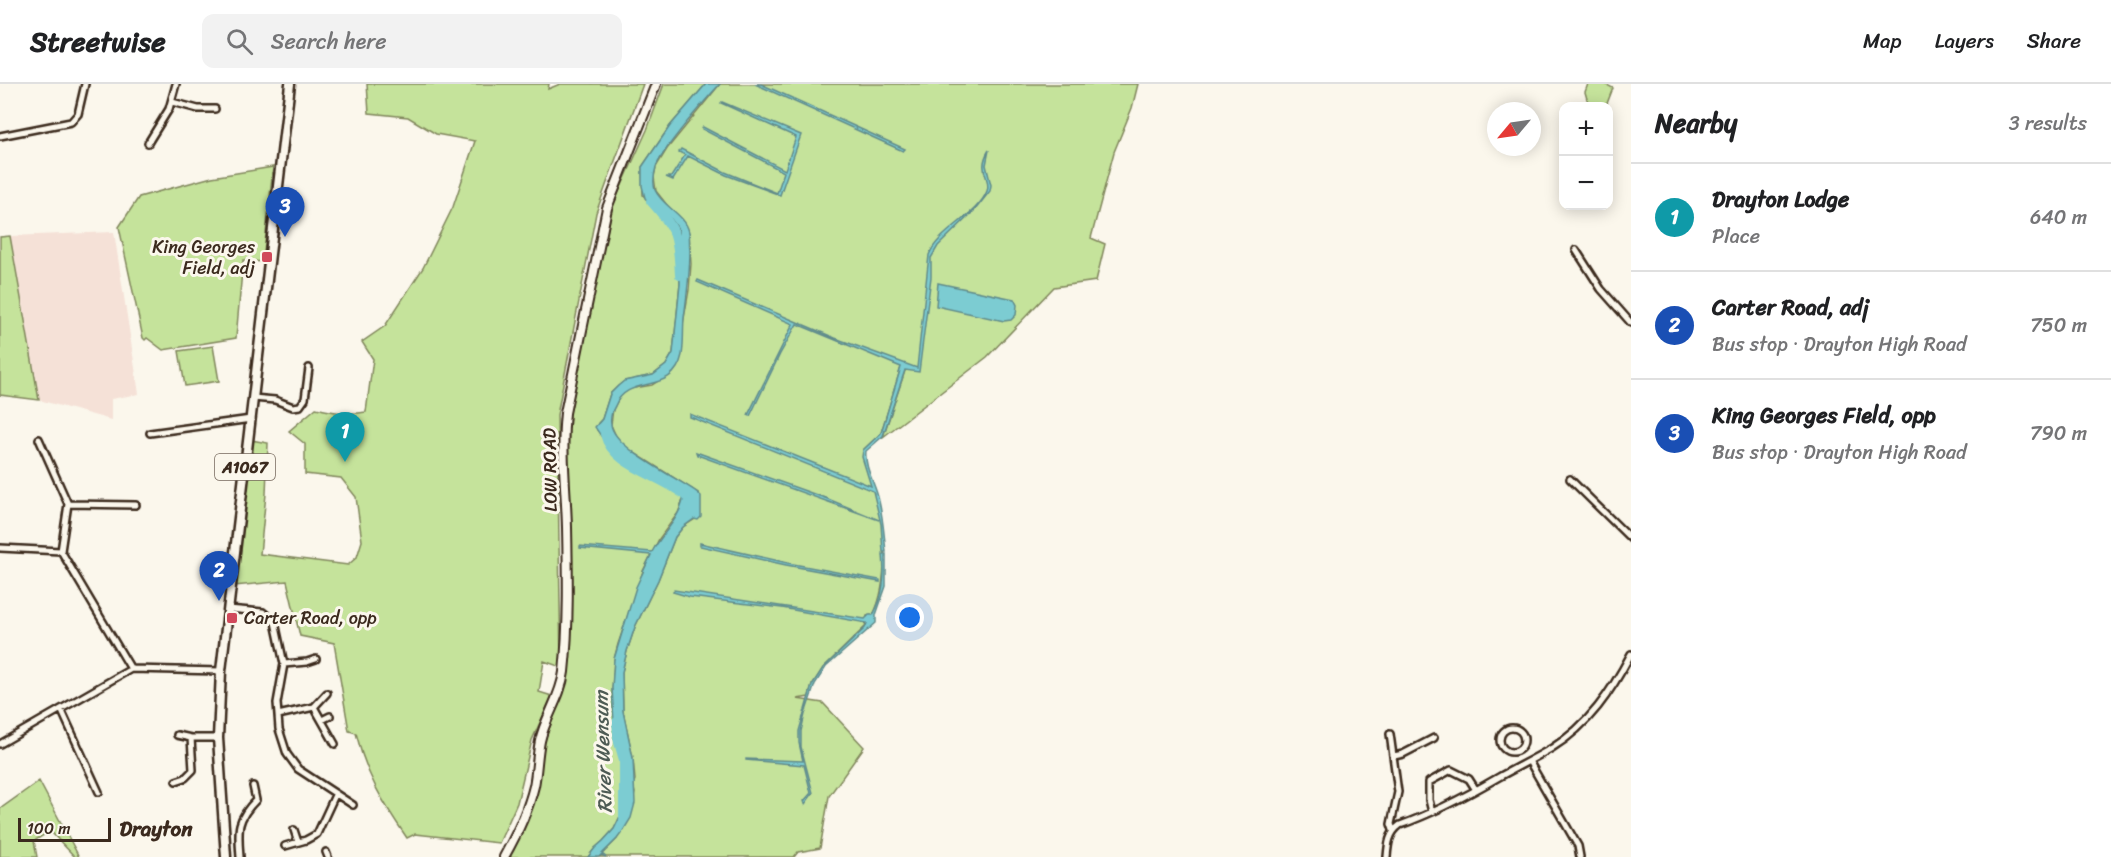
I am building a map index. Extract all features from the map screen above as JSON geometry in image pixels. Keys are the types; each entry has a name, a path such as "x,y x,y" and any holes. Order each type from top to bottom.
{"main road":[{"name":"A1067","path":"226,857 218,738 221,671 290,84"}],"street":[{"path":"0,136 70,122 78,114 85,84"},
{"path":"145,134 150,140 172,102 176,84"},
{"name":"LOW ROAD","path":"504,857 520,828 529,801 541,738 556,703 564,675 567,603 563,434 565,413 607,208 656,84"},
{"path":"172,102 212,110 211,117"},
{"path":"1576,250 1601,289 1631,323"},
{"path":"253,398 275,400 293,407 300,406 305,399 309,370 316,374"},
{"path":"150,433 251,418"},
{"path":"39,439 68,504 61,551 131,669"},
{"path":"1570,479 1631,539"},
{"path":"68,504 136,505"},
{"path":"0,548 61,551"},
{"path":"227,609 263,612 275,622 284,664 277,703 285,748 298,769 353,806"},
{"path":"1387,857 1389,838 1393,831 1476,790 1569,736 1595,711 1613,688 1631,654"},
{"path":"284,664 316,659"},
{"path":"0,744 131,669 221,671"},
{"path":"278,714 314,707 327,693"},
{"path":"314,707 335,744"},
{"path":"61,710 99,792"},
{"path":"322,720 330,716"},
{"path":"1515,728 1520,731 1524,741 1518,750 1511,752 1504,750 1500,735 1504,730 1515,728"},
{"path":"177,735 191,738 218,738"},
{"path":"1393,831 1391,824 1398,792 1390,737 1399,735"},
{"path":"176,781 185,778 193,770 191,738"},
{"path":"1394,756 1403,754 1434,738"},
{"path":"1518,750 1578,846 1580,857 1573,857"},
{"path":"1432,812 1429,782 1451,770 1468,779 1476,790"},
{"path":"240,857 238,828 244,812 256,800 254,786"},
{"path":"285,846 317,834 335,795"},
{"path":"294,830 298,842"}],"shaded area":[{"path":"114,232 139,394 111,399 111,420 39,400 10,236"}],"green space":[{"path":"367,84 549,84 548,89 560,84 643,84 596,213 557,415 561,667 544,661 539,692 552,696 532,740 517,803 499,843 415,834 407,838 376,788 356,733 349,731 334,643 300,636 287,581 234,586 251,440 268,443 260,554 348,565 357,557 362,541 356,497 341,478 305,474 305,444 289,431 316,408 341,413 366,412 373,359 362,342 385,326 423,268 453,207 475,141 436,134 408,117 369,113"},
{"path":"664,84 706,84 670,126 642,167 643,195 651,205 671,219 679,230 680,284 673,353 666,365 653,375 625,381 610,394 597,430 611,447 672,485 683,500 678,513 659,539 643,571 614,659 612,692 614,715 625,763 624,808 614,829 588,857 507,857 537,788 544,742 566,685 570,622 566,439 573,389 613,205 647,130"},
{"path":"720,84 1138,84 1132,108 1114,152 1091,238 1105,244 1096,281 1054,287 987,357 883,437 907,365 901,367 881,433 863,450 882,523 884,572 882,588 873,615 867,616 865,627 823,668 812,685 809,697 797,699 823,703 864,747 829,796 820,848 798,852 794,857 599,857 617,839 635,793 633,758 623,711 622,672 627,651 635,627 658,580 675,537 683,527 695,519 698,493 625,447 611,425 613,409 622,393 629,389 652,385 675,370 689,290 691,264 689,233 656,191 654,177 656,167 667,149"},
{"path":"1588,84 1605,84 1613,88 1608,102 1588,102 1585,92"},
{"path":"273,167 263,262 243,260 236,338 163,350 147,338 145,340 119,227 139,197 212,177"},
{"path":"10,236 39,400 0,395 0,237"},
{"path":"213,346 219,381 185,386 179,351"},
{"path":"39,781 79,857 75,857 50,831 34,841 37,857 0,857 0,809"}],"water":[{"path":"706,84 720,84 667,147 656,167 654,179 658,196 683,220 689,232 689,268 682,355 677,368 670,376 630,390 621,396 611,419 614,433 623,443 701,496 701,517 683,527 675,537 658,580 635,627 622,672 623,711 633,758 635,803 631,818 617,839 602,854 606,857 601,855 588,857 614,829 624,808 625,763 614,723 612,688 614,659 636,587 651,555 580,548 580,546 652,552 678,514 683,500 675,487 668,482 631,464 621,456 606,442 595,427 602,419 610,394 618,386 624,381 653,375 666,365 673,353 680,284 679,230 671,219 645,198 642,186 642,167 670,126"},
{"path":"755,84 761,84 905,149 903,151"},
{"path":"722,102 801,135 780,195 726,175 688,156 673,180 666,177 671,177 685,155 679,152 681,149 725,172 777,193 784,172 702,129 703,127 785,170 796,137"},
{"path":"989,150 986,165 991,185 990,191 975,210 938,246 931,258 931,277 919,372 905,370 883,436 866,451 868,470 882,514 886,552 883,552 881,524 873,491 690,417 690,414 871,486 862,457 863,450 881,433 901,367 797,324 750,416 748,415 793,324 697,282 698,280 835,338 917,368 929,255 941,238 982,200 988,186 984,163"},
{"path":"938,283 1014,299 1017,305 1016,315 1011,320 1004,321 936,306"},
{"path":"696,452 828,499 879,520 697,455"},
{"path":"700,543 788,563 880,580 880,582 786,565 700,546"},
{"path":"883,554 886,554 886,586 876,615 876,623 826,667 815,684 805,714 801,731 801,747 813,793 805,804 804,801 811,793 804,765 746,759 803,761 799,743 799,731 812,685 823,668 865,628 867,623 782,608 690,597 673,592 674,590 865,619 873,615 882,593"}],"waterway":[{"name":"River Wensum","path":"651,201 666,219 674,234 677,242 680,275"},
{"name":"River Wensum","path":"605,434 610,445 628,462 686,496"},
{"name":"River Wensum","path":"617,722 618,739 624,760 624,817"}],"place":[{"name":"King Georges Field, opp","path":"285,237"},
{"name":"King Georges Field, adj","path":"267,257"},
{"name":"Drayton Lodge","path":"345,462"},
{"name":"Carter Road, adj","path":"219,601"},
{"name":"Carter Road, opp","path":"232,618"}],"district":[{"name":"Drayton","path":"156,829"}]}
